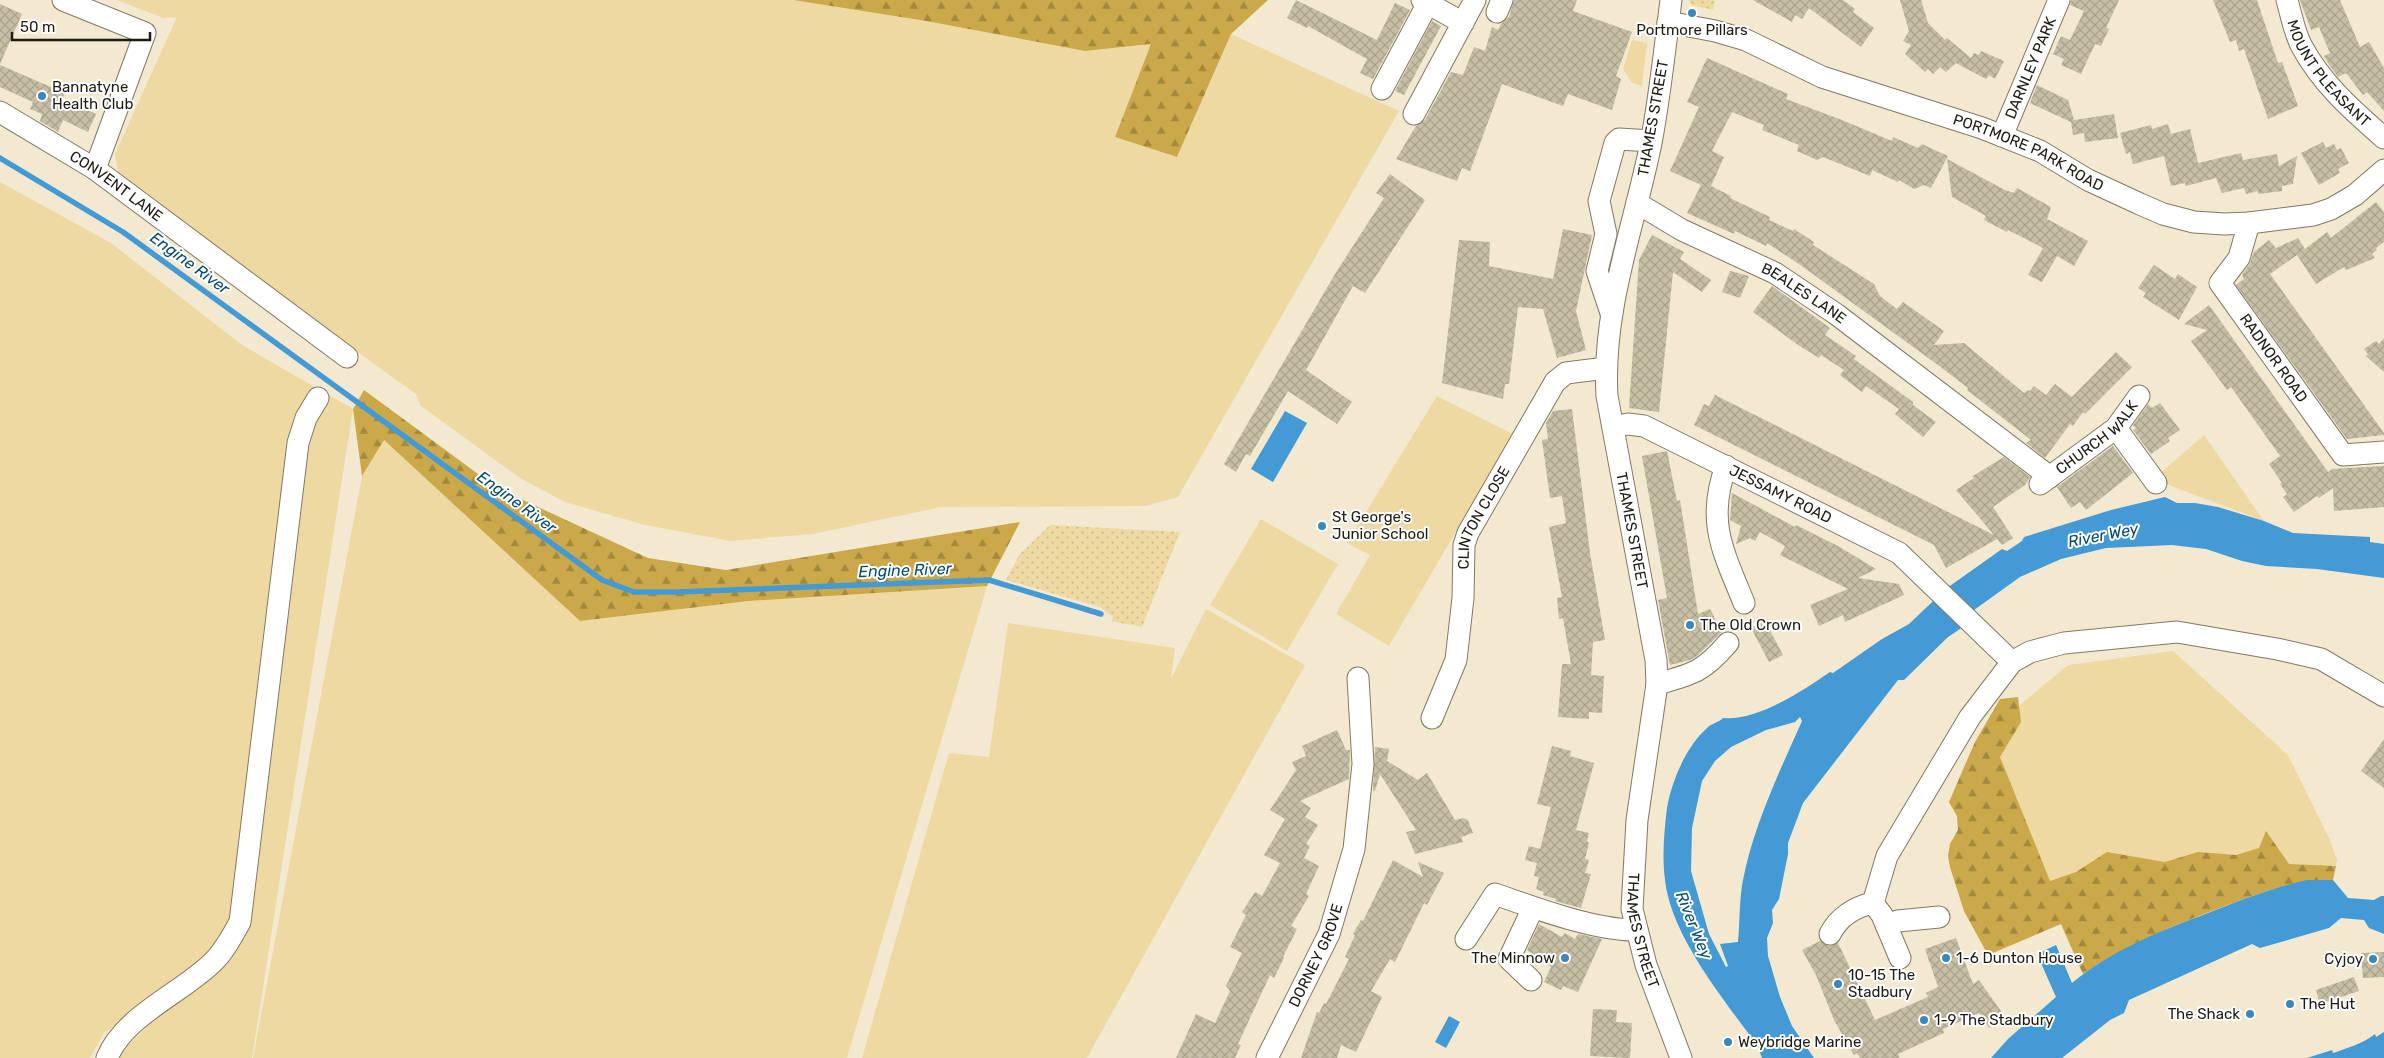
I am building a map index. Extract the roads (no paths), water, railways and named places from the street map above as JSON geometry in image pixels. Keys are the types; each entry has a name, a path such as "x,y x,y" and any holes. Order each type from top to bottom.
{"street":[{"path":"63,0 145,33 95,169"},
{"path":"1414,114 1475,0"},
{"name":"THAMES STREET","path":"1671,0 1651,141 1612,313 1606,368 1607,396 1651,632 1657,684 1637,820 1632,909 1646,965 1682,1058"},
{"name":"DARNLEY PARK","path":"2002,136 2059,0"},
{"name":"MOUNT PLEASANT","path":"2287,0 2301,44 2319,73 2335,94 2384,138"},
{"path":"1382,89 1425,2 1463,23"},
{"name":"PORTMORE PARK ROAD","path":"1668,22 1715,31 1746,40 1822,77 2002,136 2040,151 2088,180 2164,214 2194,222 2249,223 2313,215 2331,209 2355,195 2382,175"},
{"name":"CONVENT LANE","path":"0,112 95,169 347,357"},
{"path":"1612,313 1598,277 1598,265 1606,234 1600,210 1600,194 1614,143 1619,139 1651,141"},
{"name":"BEALES LANE","path":"1637,203 1682,230 1775,273 1836,314 1956,406"},
{"name":"RADNOR ROAD","path":"2249,223 2239,258 2220,283 2343,455 2384,452"},
{"name":"CLINTON CLOSE","path":"1432,718 1456,660 1463,598 1464,545 1468,533 1555,382 1566,373 1606,368"},
{"name":"CHURCH WALK","path":"1956,406 2045,481 2116,428 2139,396"},
{"path":"107,1058 126,1029 212,963 229,941 240,922 298,443 306,418 318,398"},
{"name":"JESSAMY ROAD","path":"1613,427 1628,424 1644,426 1890,548 1937,588 2012,662"},
{"path":"2116,428 2156,483"},
{"path":"1726,466 1717,498 1718,526 1722,549 1744,603"},
{"path":"1872,903 1888,856 1970,717 2012,662 2030,652 2064,643 2177,632 2277,649 2321,659 2376,690"},
{"path":"1657,684 1693,674 1710,664 1728,643"},
{"name":"DORNEY GROVE","path":"1267,1058 1329,934 1354,849 1363,764 1358,678"},
{"path":"1466,939 1495,894 1533,908 1619,930 1636,930"},
{"path":"1872,903 1882,915 1900,958"},
{"path":"1830,934 1837,921 1861,905 1872,903"},
{"path":"1531,980 1509,959 1533,908"},
{"path":"1886,925 1898,921 1938,917"}],"water":[{"path":"1285,411 1307,423 1273,482 1251,469"},
{"name":"River Wey","path":"2165,497 2177,503 2195,503 2218,507 2264,521 2293,533 2370,537 2370,542 2384,544 2384,578 2317,569 2266,566 2242,561 2206,549 2172,545 2106,548 2061,559 2020,577 1974,610 1960,629 1948,637 1904,680 1898,680 1803,803 1788,843 1788,854 1779,899 1772,910 1773,923 1767,938 1768,956 1780,997 1792,1026 1814,1058 1762,1058 1757,1045 1701,967 1677,923 1669,901 1664,862 1667,808 1672,786 1686,754 1707,728 1723,718 1750,715 1793,696 1830,672 1833,673 1882,639 1909,624 1947,588 2002,549 2007,551 2022,541 2024,537 2111,510","holes":["1800,717 1802,721 1760,819 1748,859 1740,903 1738,942 1720,944 1728,966 1726,967 1709,934 1691,871 1692,828 1702,781 1715,761 1731,747 1766,730 1795,722"]},
{"path":"2307,880 2333,880 2348,898 2374,900 2384,896 2384,934 2369,928 2364,920 2341,918 2329,928 2260,948 2252,944 2129,1000 2124,1013 2110,1020 2062,1058 1991,1058 2008,1039 2056,997 2037,954 2056,945 2072,983 2103,961 2154,934 2257,895"},
{"path":"1449,1016 1460,1022 1446,1048 1435,1042"},
{"path":"2384,1032 2384,1058 2307,1058 2332,1050 2333,1053 2360,1043 2375,1034 2376,1037"}],"waterway":[{"name":"Engine River","path":"0,158 123,232 602,580 634,592 989,580 1101,614"}],"place":[{"name":"Portmore Pillars","path":"1692,13"},
{"name":"Bannatyne Health Club","path":"42,96"},
{"name":"St George's Junior School","path":"1322,526"},
{"name":"The Old Crown","path":"1690,625"},
{"name":"The Minnow","path":"1565,958"},
{"name":"1-6 Dunton House","path":"1946,958"},
{"name":"Cyjoy","path":"2373,959"},
{"name":"10-15 The Stadbury","path":"1838,984"},
{"name":"The Hut","path":"2290,1004"},
{"name":"The Shack","path":"2250,1014"},
{"name":"1-9 The Stadbury","path":"1924,1020"},
{"name":"Weybridge Marine","path":"1728,1042"}]}
